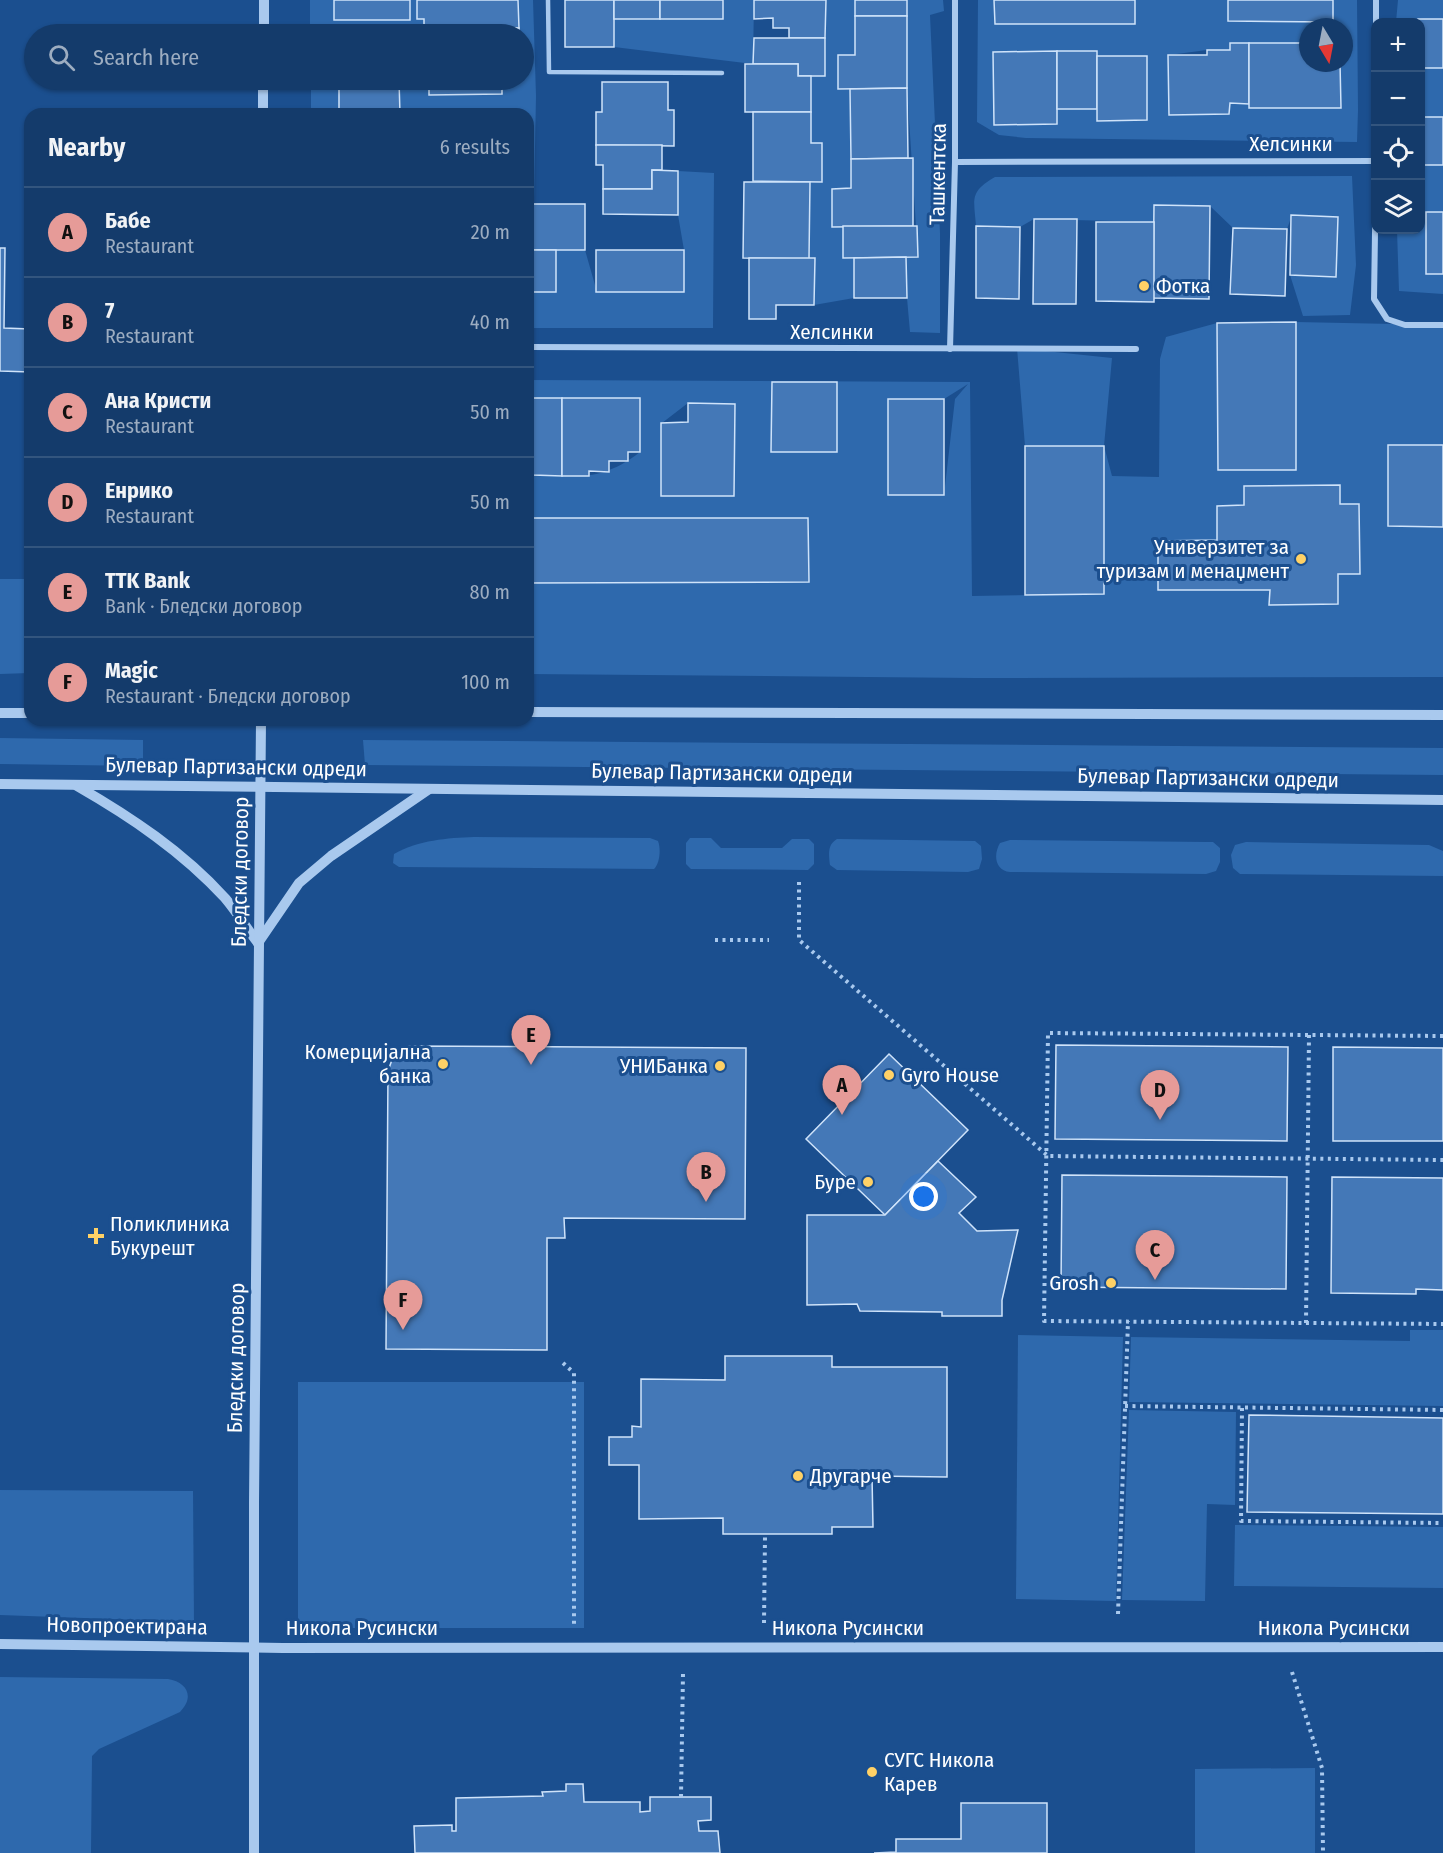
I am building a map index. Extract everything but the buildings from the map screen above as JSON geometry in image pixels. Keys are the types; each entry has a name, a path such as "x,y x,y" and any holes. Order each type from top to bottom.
{"street":[{"path":"264,0 264,24"},
{"name":"Ташкентска","path":"950,349 955,162 955,0"},
{"path":"1376,0 1376,18"},
{"path":"263,90 263,108"},
{"name":"Хелсинки","path":"955,162 1371,161"},
{"path":"1376,180 1374,299 1387,318 1396,322 1405,325 1443,325"},
{"name":"Хелсинки","path":"534,347 1136,349"},
{"path":"534,712 1443,715"},
{"path":"0,713 24,713"},
{"name":"Бледски договор","path":"254,1853 261,726"},
{"name":"Булевар Партизански одреди","path":"0,784 1443,800"},
{"path":"75,785 119,810 185,859 225,899 258,944 299,883 331,856 429,789"},
{"name":"Новопроектирана","path":"0,1644 254,1648"},
{"name":"Никола Русински","path":"254,1648 1443,1647"}],"lane":[{"path":"549,0 549,72 722,73"}],"path":[{"path":"799,882 799,940 1048,1156 1443,1160"},
{"path":"715,940 769,940"},
{"path":"1443,1036 1048,1033 1044,1321 1443,1324"},
{"path":"1306,1323 1309,1035"},
{"path":"1118,1614 1128,1321"},
{"path":"563,1363 574,1372 574,1648"},
{"path":"1125,1406 1443,1410"},
{"path":"1242,1408 1241,1521 1443,1523"},
{"path":"764,1628 765,1537"},
{"path":"1292,1672 1322,1768 1323,1853"},
{"path":"681,1797 683,1673"}],"shaded area":[{"path":"310,0 334,0 334,20 410,20 410,0 417,0 417,19 424,19 424,24 310,24"},
{"path":"518,0 533,0 534,24 519,24"},
{"path":"723,0 754,0 753,64 614,47 614,19 722,19"},
{"path":"826,0 855,0 855,55 838,56 838,88 850,89 851,188 832,189 832,226 843,226 843,258 854,258 854,298 814,305 815,259 809,259 810,182 822,143 811,143 811,76 825,75"},
{"path":"907,0 943,0 944,11 930,15 940,233 940,333 910,332 906,257 918,257 907,88"},
{"path":"978,0 994,0 995,24 1135,24 1135,0 1228,0 1228,21 1299,22 1299,43 1231,43 1230,50 1207,50 1169,55 1169,115 1229,114 1230,103 1249,104 1249,108 1341,108 1340,72 1353,72 1353,18 1333,18 1333,0 1357,0 1357,142 1026,138 999,135 977,122","holes":["1096,51 1097,56 1147,56 1147,120 1098,121 1097,109 1057,109 1056,124 994,125 994,52"]},
{"path":"1398,0 1443,0 1443,19 1396,18"},
{"path":"534,32 536,96 534,199 534,108 400,108 399,90 429,90 429,95 502,94 502,90 534,90"},
{"path":"1425,68 1443,68 1443,117 1425,117"},
{"path":"311,90 339,90 339,108 311,108"},
{"path":"1425,165 1443,165 1443,212 1426,212 1426,273 1443,274 1443,294 1399,291 1397,234 1425,234"},
{"path":"678,171 714,173 713,328 534,328 534,292 556,292 556,250 585,250 597,292 684,292 684,250 678,215"},
{"path":"1352,176 1356,265 1350,315 1303,316 1290,275 1335,277 1337,217 1292,215 1287,229 1233,228 1210,206 1155,205 1154,222 1034,219 1020,227 976,226 974,209 977,192 995,177"},
{"path":"1296,322 1443,325 1443,445 1388,445 1388,526 1443,527 1443,677 973,678 534,674 534,583 809,582 808,518 534,518 534,475 577,476 601,473 626,462 640,452 640,398 534,398 534,380 970,382 972,596 1104,594 1104,446 1112,476 1159,477 1160,359 1166,337 1217,323 1218,470 1296,470","holes":["772,383 837,383 837,452 771,451","968,384 955,399 944,495 888,495 888,399 944,399","688,403 734,404 734,496 661,495 662,423","1340,485 1340,504 1359,504 1360,573 1338,574 1338,604 1270,605 1270,590 1159,589 1158,541 1217,540 1244,505 1244,486"]},
{"path":"1017,348 1112,358 1104,446 1025,446"},
{"path":"0,579 24,579 24,673 0,674"},
{"path":"0,738 143,740 143,766 0,764"},
{"path":"363,740 1443,748 1443,775 365,765"},
{"path":"474,837 650,838 658,841 659,856 654,869 399,867 393,863 394,854 413,846 443,839"},
{"path":"690,838 711,838 721,848 782,848 792,839 809,839 814,844 814,864 808,870 691,869 686,864 686,843"},
{"path":"837,839 975,841 981,846 982,859 979,869 968,872 837,870 830,865 829,854 830,847"},
{"path":"1010,840 1213,842 1220,848 1220,862 1216,871 1206,874 1010,872 998,865 996,852 1000,843"},
{"path":"1246,842 1429,845 1443,851 1443,876 1240,874 1233,868 1231,855 1235,845"},
{"path":"1410,1330 1443,1330 1443,1406 1129,1402 1131,1337 1410,1341"},
{"path":"1018,1335 1123,1337 1116,1601 1016,1599"},
{"path":"298,1382 584,1382 584,1628 298,1628"},
{"path":"1129,1410 1236,1412 1235,1505 1207,1504 1205,1601 1122,1600"},
{"path":"0,1490 193,1491 194,1622 0,1615"},
{"path":"1235,1525 1443,1527 1443,1588 1234,1586"},
{"path":"0,1677 168,1679 180,1683 187,1691 187,1701 180,1712 99,1749 92,1756 91,1853 0,1853"},
{"path":"1315,1768 1315,1853 1195,1853 1195,1769"}],"place":[{"name":"Фотка","path":"1144,286"},
{"name":"Универзитет за туризам и менаџмент","path":"1301,559"},
{"name":"Комерцијална банка","path":"443,1064"},
{"name":"TTK Bank","path":"531,1065"},
{"name":"УНИБанка","path":"720,1066"},
{"name":"Gyro House","path":"889,1075"},
{"name":"Бабе","path":"842,1115"},
{"name":"Енрико","path":"1160,1120"},
{"name":"Буре","path":"868,1182"},
{"name":"7","path":"706,1202"},
{"name":"Поликлиника Букурешт","path":"96,1236"},
{"name":"Ана Кристи","path":"1155,1280"},
{"name":"Grosh","path":"1111,1283"},
{"name":"Magic","path":"403,1330"},
{"name":"Другарче","path":"798,1476"},
{"name":"СУГС Никола Карев","path":"872,1772"}]}
